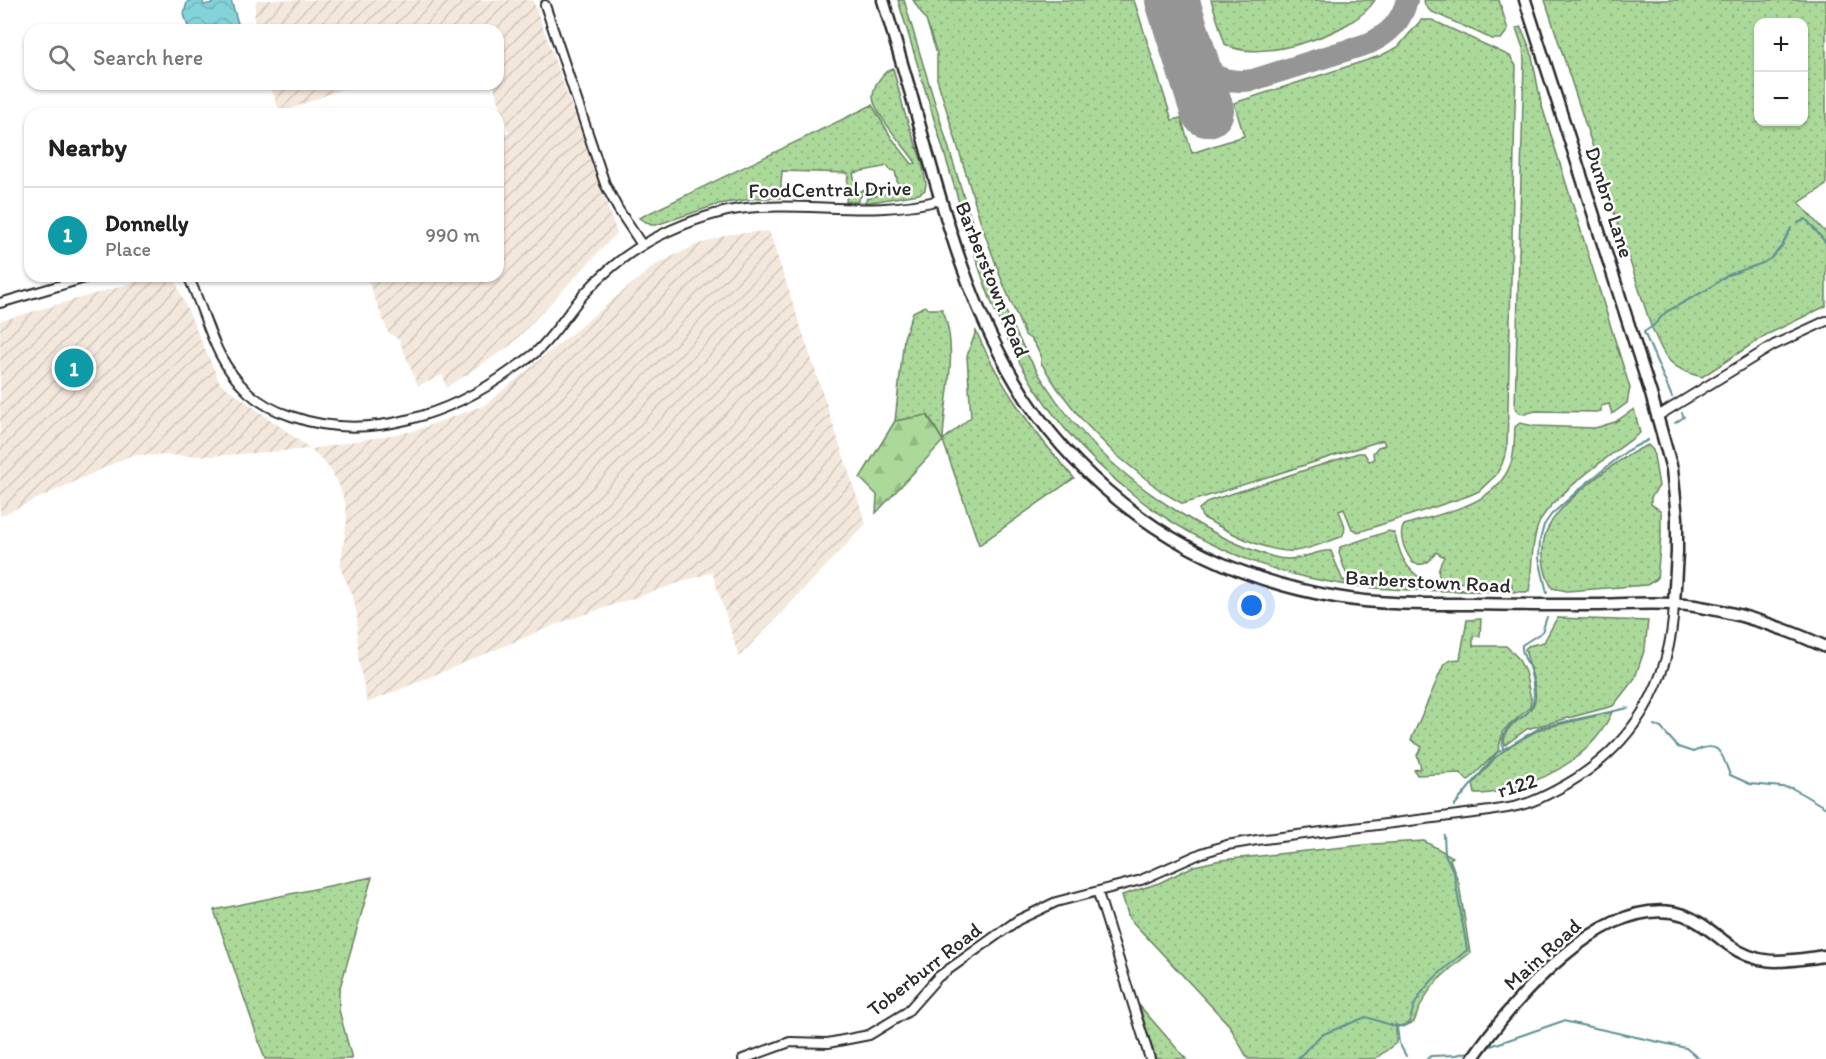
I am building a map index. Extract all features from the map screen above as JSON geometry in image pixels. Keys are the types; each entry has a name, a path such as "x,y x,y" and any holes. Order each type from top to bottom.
{"main road":[{"name":"Barberstown Road","path":"883,0 940,200 962,266 992,337 1027,400 1052,435 1103,488 1151,524 1179,542 1245,574 1278,585 1361,601 1537,605 1674,604 1715,610 1751,619 1826,647"},
{"name":"Dunbro Lane","path":"1525,0 1658,416 1672,469 1677,518 1674,604"},
{"name":"Main Road","path":"1472,1059 1507,1013 1572,948 1604,927 1634,915 1660,911 1682,915 1704,924 1738,952 1765,961 1780,962 1826,956"}],"street":[{"path":"546,5 605,184 618,209 642,245"},
{"name":"FoodCentral Drive","path":"190,282 223,363 248,393 274,410 302,420 326,426 378,426 440,409 493,384 535,353 584,294 612,266 642,245 686,224 740,209 777,207 895,209 940,200"},
{"path":"0,303 72,282"},
{"path":"1658,416 1774,345 1826,321"},
{"name":"r122","path":"1257,840 1490,812 1523,805 1556,791 1586,773 1617,747 1639,720 1654,693 1669,651 1674,604"},
{"name":"Toberburr Road","path":"744,1059 790,1042 828,1042 868,1035 907,1011 938,977 1017,920 1056,902 1098,893 1141,880 1202,853 1227,845 1257,840"},
{"path":"1098,893 1150,1059"}],"shaded area":[{"path":"256,0 533,0 617,233 511,345 446,388 443,375 418,386 399,340 388,332 368,282 504,282 504,134 509,132 504,117 504,108 501,108 495,90 504,90 504,24 255,24"},
{"path":"272,90 339,90 293,108 278,108"},
{"path":"769,231 866,524 739,657 712,572 562,622 367,703 358,658 357,615 353,596 340,568 347,520 345,503 338,482 329,468 311,449 414,431 485,405 655,265 696,245 730,234"},
{"path":"136,282 175,282 220,383 311,449 211,456 132,455 0,516 0,321"}],"green space":[{"path":"898,0 904,0 970,217 988,267 1007,314 1030,359 1056,400 1088,439 1126,475 1208,530 1247,548 1278,558 1296,558 1331,551 1343,581 1348,579 1339,553 1340,547 1389,531 1394,533 1404,560 1413,572 1425,581 1452,589 1512,589 1512,584 1445,582 1439,573 1444,557 1436,552 1426,563 1413,563 1402,539 1404,525 1468,505 1495,488 1505,475 1512,460 1515,427 1520,423 1534,426 1595,428 1615,422 1634,409 1640,433 1569,488 1556,500 1539,523 1533,548 1529,592 1374,588 1324,581 1274,569 1226,550 1180,527 1138,498 1098,465 1064,427 1033,385 1000,322 973,249"},
{"path":"913,0 1134,0 1172,120 1181,118 1192,153 1244,136 1234,103 1380,56 1398,47 1421,20 1432,20 1510,56 1516,66 1507,449 1496,475 1479,491 1468,496 1359,532 1352,529 1344,509 1339,511 1345,528 1341,537 1307,549 1284,551 1260,545 1234,534 1202,517 1199,509 1209,501 1358,453 1364,453 1369,461 1374,460 1373,453 1378,447 1385,445 1383,440 1183,504 1162,492 1114,453 1083,421 1058,389 1041,363 1041,355 1032,340 1025,335 982,226 937,79 937,54 926,20"},
{"path":"1211,0 1375,0 1348,24 1328,34 1282,48 1260,51 1240,49 1225,44"},
{"path":"1424,0 1499,0 1508,30 1501,39 1492,39 1430,11"},
{"path":"1545,0 1826,0 1826,185 1799,203 1826,233 1826,306 1766,335 1702,377 1681,370 1674,365 1660,346 1651,326"},
{"path":"1521,27 1531,51 1541,103 1630,388 1627,403 1612,414 1609,404 1601,406 1601,411 1596,412 1535,411 1525,414 1519,413 1515,408 1524,61 1523,48 1516,28"},
{"path":"893,68 905,114 922,162 926,184 925,190 919,194 865,203 867,198 899,190 895,171 890,170 888,166 853,173 857,192 884,186 863,193 857,202 846,202 848,173 782,171 780,198 758,198 719,204 656,225 651,225 639,218 872,105 891,137 912,164 916,163 879,113 873,97 874,90 885,72"},
{"path":"925,306 928,309 942,309 950,340 950,374 943,440 971,417 967,356 976,331 996,371 1019,408 1074,478 979,545 943,441 928,415 895,421 904,338 913,312"},
{"path":"927,415 943,441 876,513 877,495 860,478 895,421"},
{"path":"1648,445 1653,450 1659,486 1651,497 1651,504 1661,511 1657,579 1647,585 1567,591 1552,588 1546,574 1543,557 1544,540 1549,526 1566,504 1579,492 1623,459"},
{"path":"1557,618 1648,621 1645,648 1635,678 1613,706 1527,729 1505,745 1504,737 1507,731 1528,712 1535,700 1534,682 1525,649 1544,642"},
{"path":"1481,619 1480,636 1473,636 1473,646 1506,646 1518,658 1525,672 1531,699 1530,707 1503,731 1498,751 1468,781 1460,773 1417,775 1414,770 1421,768 1417,755 1422,747 1411,740 1444,664 1460,659 1467,620"},
{"path":"1612,712 1605,726 1584,751 1557,770 1527,784 1475,794 1473,784 1495,758 1513,744 1540,729"},
{"path":"1424,841 1453,857 1450,859 1459,884 1470,953 1451,968 1429,991 1414,1022 1403,1027 1396,1025 1396,1043 1375,1059 1248,1059 1229,1025 1129,918 1122,895 1159,883 1194,866 1221,860"},
{"path":"372,877 339,991 339,1010 352,1059 265,1059 214,910"},
{"path":"1139,1005 1186,1059 1156,1059"}],"water":[{"path":"202,0 204,5 213,3 213,0 231,0 238,24 187,24 184,14 187,2"}],"waterway":[{"path":"1798,223 1806,219 1826,243"},
{"path":"1672,397 1644,332 1666,312 1728,275 1771,258 1782,246 1791,228"},
{"path":"1675,423 1684,417 1682,413"},
{"path":"1547,593 1539,558 1544,525 1551,515 1583,486 1628,450 1648,440"},
{"path":"1503,749 1505,732 1529,711 1533,701 1534,691 1522,645 1542,632 1547,617"},
{"path":"1454,806 1497,753 1541,727 1628,708"},
{"path":"1654,725 1661,728 1678,747 1693,752 1709,747 1718,750 1730,775 1750,784 1792,788 1826,808"},
{"path":"1297,1059 1321,1035 1366,1017 1397,1027 1408,1024 1414,1006 1424,989 1467,950 1454,873 1445,854 1444,835"},
{"path":"1485,1048 1563,1021 1686,1048 1699,1059"},
{"path":"1397,1027 1399,1043 1406,1056"},
{"path":"1427,1059 1431,1056 1456,1055 1473,1051"}],"taxiway":[{"path":"1185,42 1198,61 1212,74 1230,80 1253,80 1370,43 1394,26 1402,15 1407,0"}],"runway":[{"path":"1172,0 1207,110"}],"place":[{"name":"Donnelly","path":"74,368"}]}
